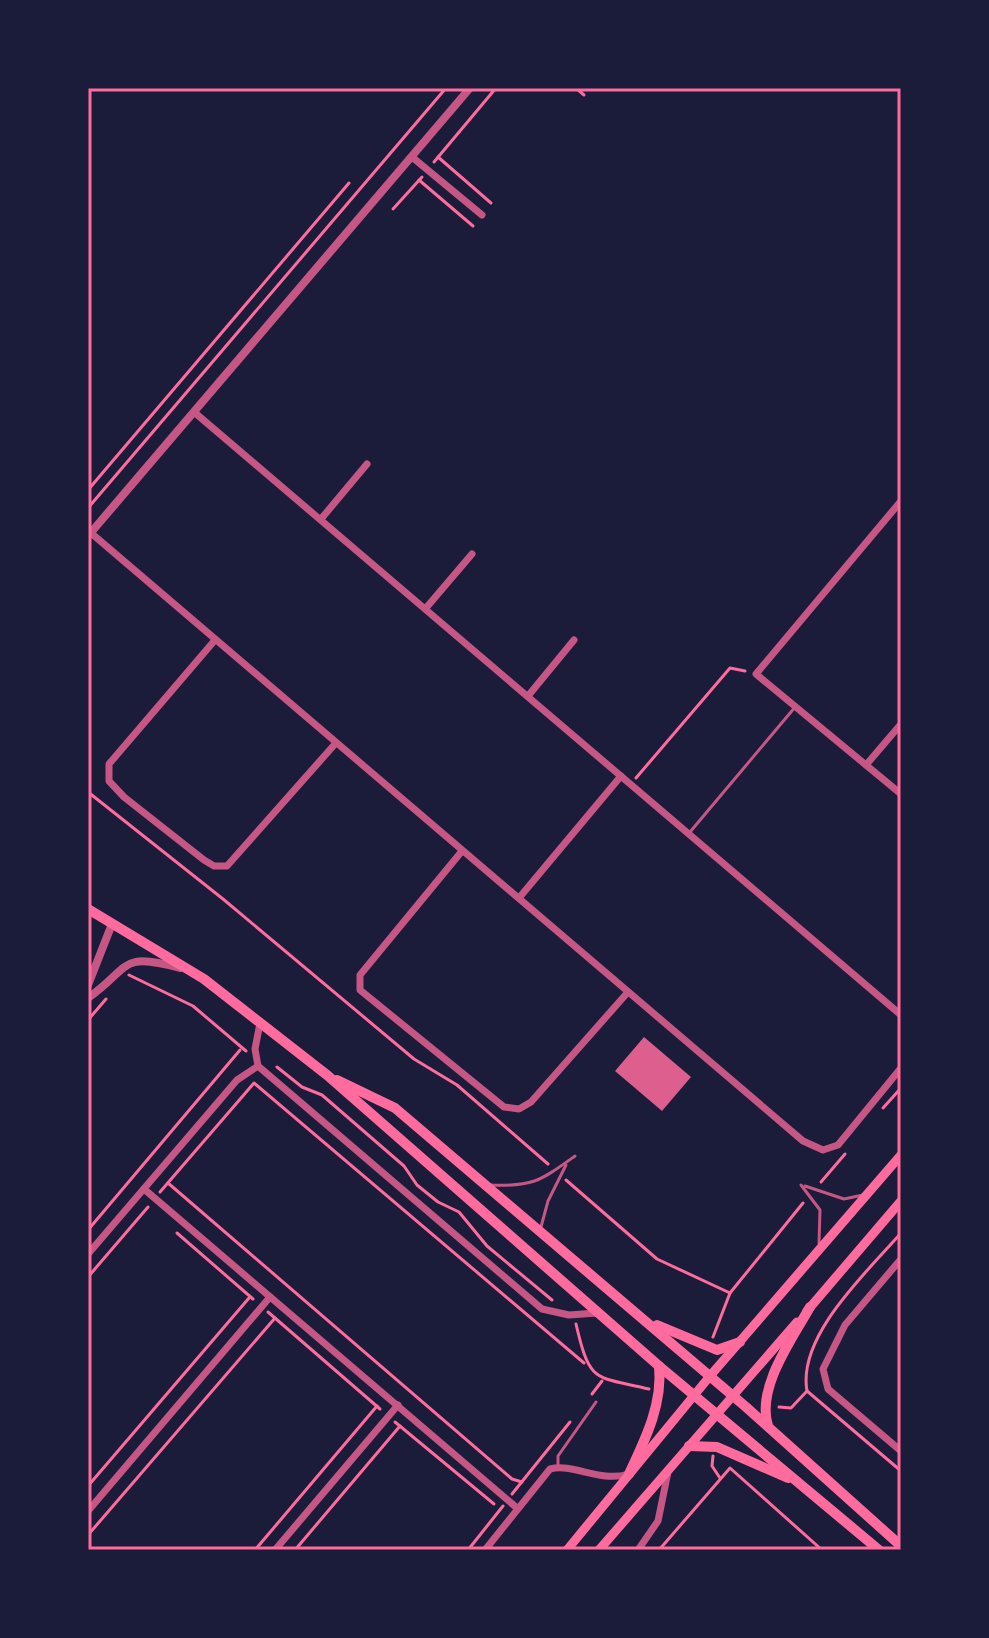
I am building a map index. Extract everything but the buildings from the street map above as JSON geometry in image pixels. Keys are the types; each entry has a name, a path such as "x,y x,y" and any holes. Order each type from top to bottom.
{"main road":[{"path":"88,909 188,970 327,1075 659,1366 879,1550"},
{"path":"327,1075 395,1108 733,1395 901,1546"},
{"path":"567,1550 710,1376 901,1155"},
{"path":"599,1550 901,1201"},
{"path":"768,1426 764,1402 791,1340 810,1307"},
{"path":"642,1317 708,1348 724,1350 740,1342"},
{"path":"629,1474 655,1409 661,1382 659,1366"},
{"path":"689,1446 717,1447 804,1486"}],"street":[{"path":"470,88 89,534 815,1148 830,1149 838,1145 901,1068"},
{"path":"412,157 482,215"},
{"path":"194,412 901,1015"},
{"path":"321,519 367,464"},
{"path":"901,501 756,674 901,794"},
{"path":"426,608 472,554"},
{"path":"215,640 109,764 109,781 124,797 204,860 214,866 227,866 335,744"},
{"path":"528,696 574,640"},
{"path":"866,765 901,724"},
{"path":"519,898 621,776"},
{"path":"462,851 360,975 360,990 386,1014 414,1031 504,1107 519,1109 531,1102 628,992"},
{"path":"88,985 112,924"},
{"path":"88,998 118,969 141,960 188,970"},
{"path":"260,1023 255,1055 258,1066 542,1309 569,1315 599,1312"},
{"path":"88,1254 237,1080 258,1066"},
{"path":"144,1189 517,1508"},
{"path":"900,1262 845,1325 823,1369 828,1389 901,1451"},
{"path":"88,1511 270,1297"},
{"path":"275,1550 398,1405"},
{"path":"485,1550 542,1477 558,1467 606,1478 629,1474"},
{"path":"638,1550 658,1521 668,1469"}],"lane":[{"path":"688,834 796,706"},
{"path":"485,1184 523,1187 543,1179 575,1156"},
{"path":"541,1232 541,1219 568,1162"},
{"path":"818,1251 820,1210 801,1185 844,1199 869,1192"},
{"path":"558,1467 558,1456 596,1402"}],"path":[{"path":"88,508 446,88"},
{"path":"393,209 496,88"},
{"path":"576,88 584,95"},
{"path":"438,157 491,203"},
{"path":"419,180 473,226"},
{"path":"88,490 349,183"},
{"path":"631,784 730,668 756,674"},
{"path":"88,792 223,899 414,1059 457,1085 554,1169"},
{"path":"118,969 193,1006 241,1049 255,1055"},
{"path":"88,1230 241,1049"},
{"path":"88,1277 254,1083 586,1365"},
{"path":"560,1174 657,1259 730,1293 708,1348"},
{"path":"168,1183 512,1479 522,1482"},
{"path":"147,1207 159,1217"},
{"path":"170,1227 500,1509"},
{"path":"901,1233 830,1316 804,1376 807,1391 901,1471"},
{"path":"88,1486 250,1296"},
{"path":"88,1535 275,1318"},
{"path":"587,1401 602,1380"},
{"path":"255,1550 377,1406"},
{"path":"468,1550 577,1413"},
{"path":"295,1550 400,1426"},
{"path":"659,1550 730,1468 822,1550"}]}
